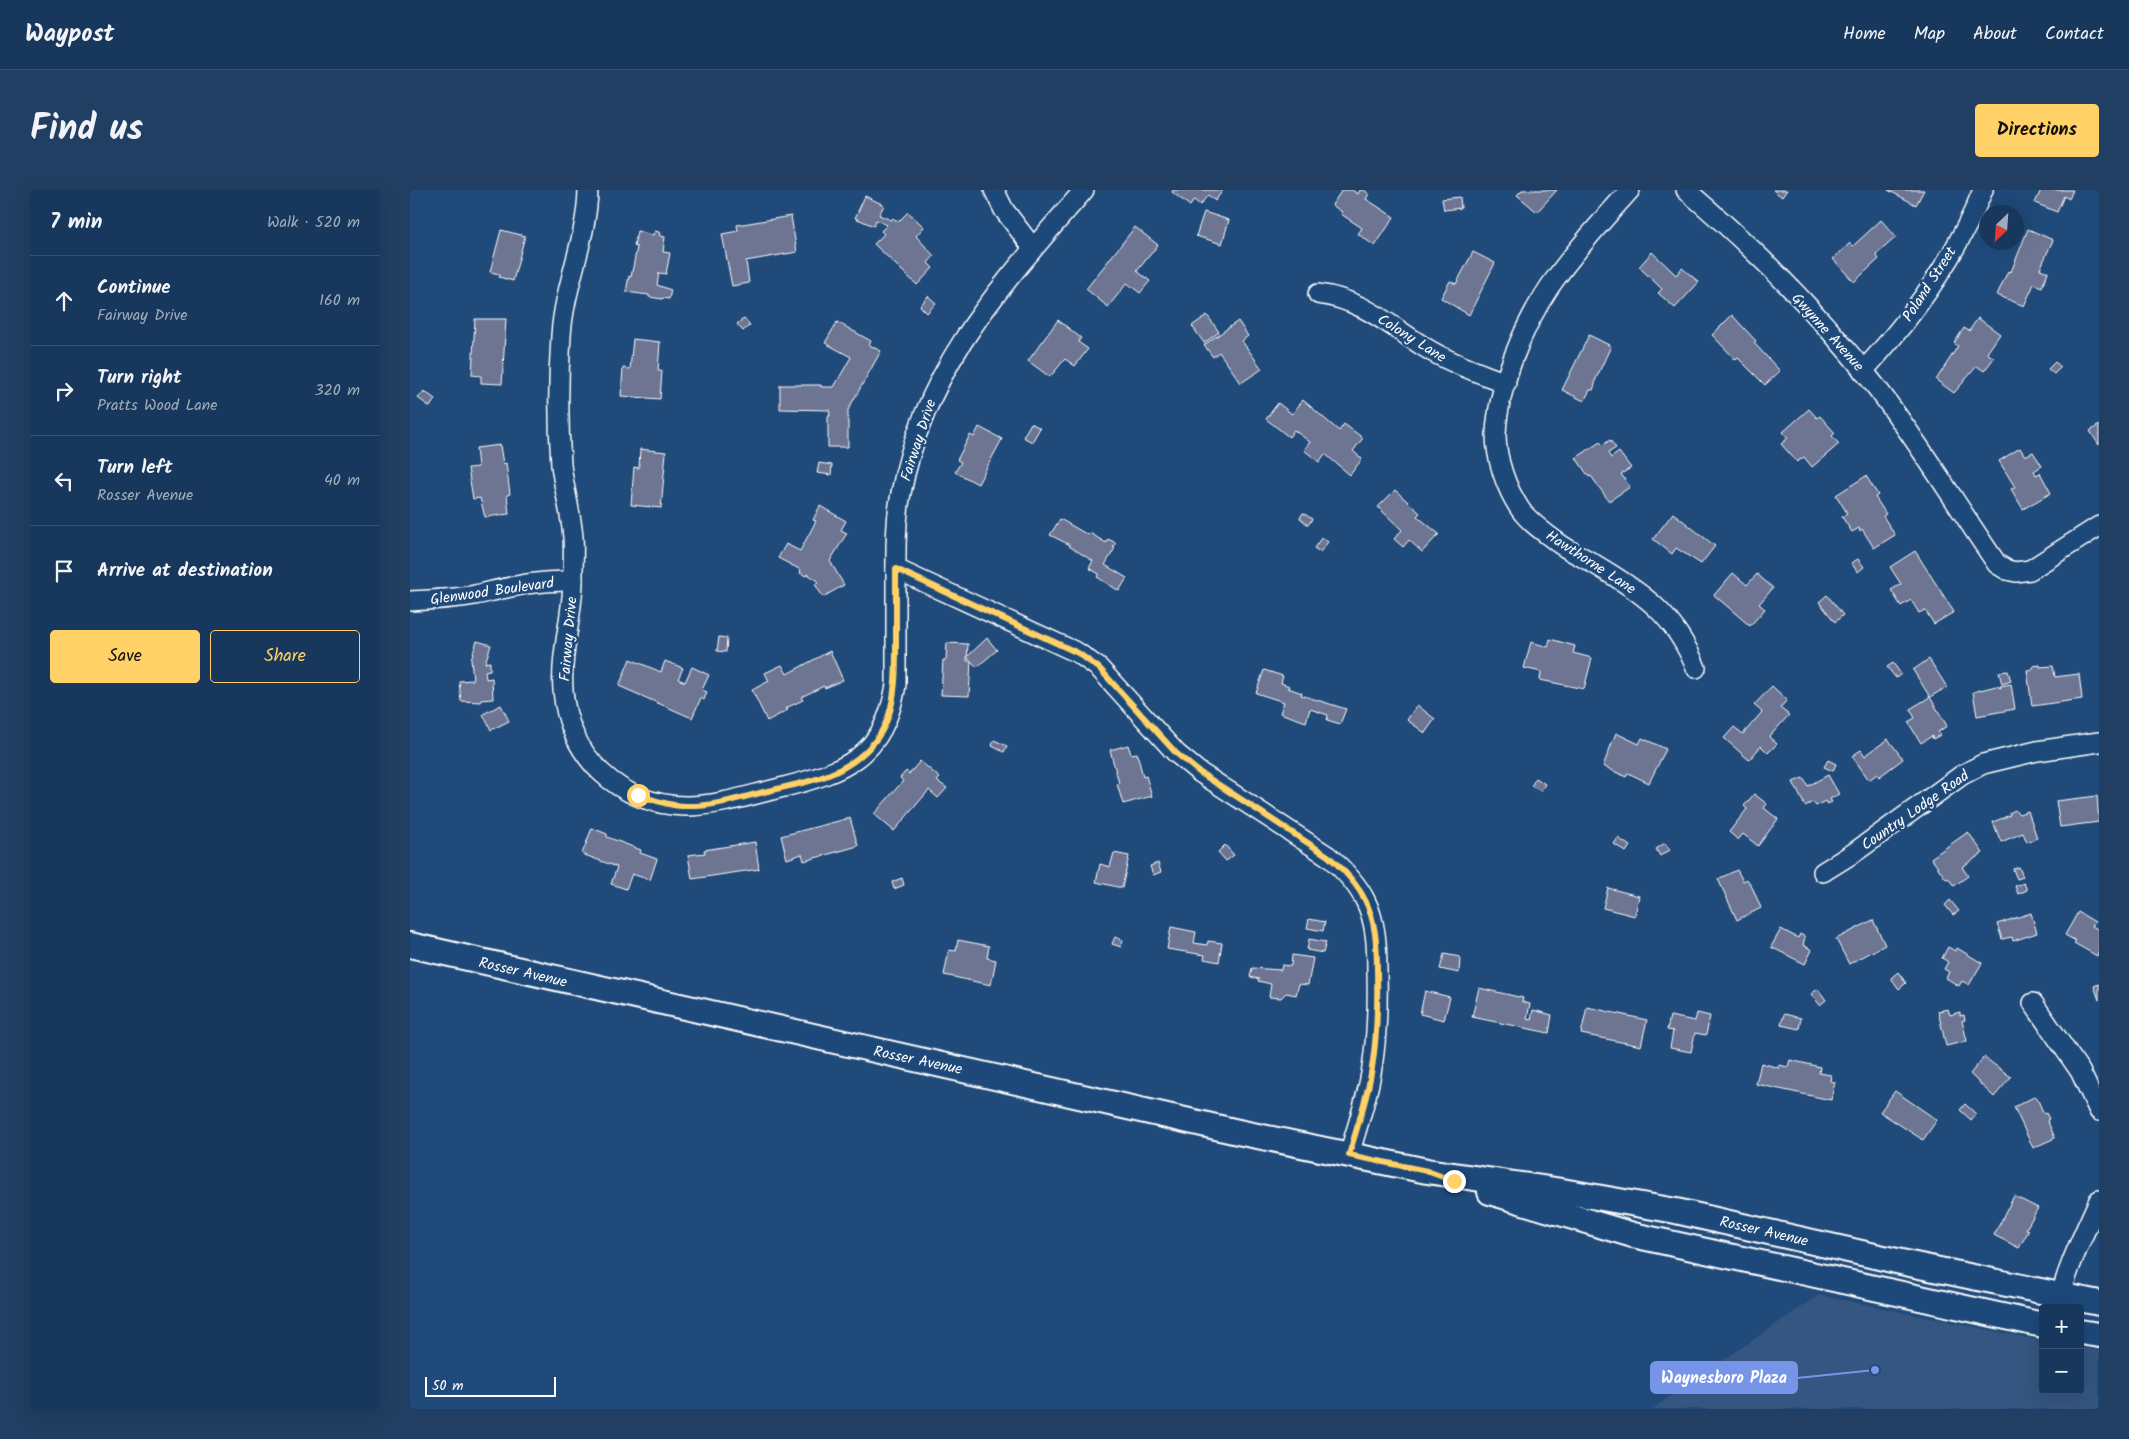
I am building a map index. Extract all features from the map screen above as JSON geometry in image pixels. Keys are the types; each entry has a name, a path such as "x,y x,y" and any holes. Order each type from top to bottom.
{"main road":[{"name":"Rosser Avenue","path":"410,945 565,982 1349,1155 1427,1171 1562,1191 1676,1212 2059,1302 2099,1302"},
{"name":"Rosser Avenue","path":"1427,1171 1454,1181 1633,1235 2039,1324"},
{"path":"2084,1333 2099,1335"}],"street":[{"name":"Fairway Drive","path":"588,190 583,226 567,290 560,343 558,419 562,468 573,535 573,581 564,653 563,687 566,712 572,733 585,756 614,783 638,795 661,803 686,806 710,804 820,778 841,770 860,757 876,741 889,714 896,686 897,526 901,494 920,423 938,382 988,303 1084,190"},
{"path":"994,190 1004,210 1033,248"},
{"name":"Hawthorne Lane","path":"1630,190 1589,234 1550,287 1533,315 1517,348 1506,383 1496,433 1497,443 1504,474 1520,510 1558,543 1615,576 1659,608 1682,637 1696,668"},
{"name":"Gwynne Avenue","path":"1686,190 1745,244 1800,300 1863,370 1907,430 1996,564 2006,570 2016,572 2030,570 2099,526"},
{"name":"Poland Street","path":"1863,370 1886,346 1918,306 1951,254 1983,190"},
{"name":"Colony Lane","path":"1318,294 1339,296 1358,304 1444,358 1506,383"},
{"path":"896,569 1078,653 1099,668 1176,753 1193,768 1328,856 1342,868 1356,885 1373,922 1377,958 1378,1003 1375,1047 1367,1091 1349,1155"},
{"name":"Glenwood Boulevard","path":"410,601 439,600 465,596 520,584 554,580 573,581"},
{"name":"Country Lodge Road","path":"1823,872 1855,852 1962,775 1983,764 2037,751 2099,742"},
{"path":"2033,1003 2080,1071 2099,1111"},
{"path":"2059,1302 2099,1200"}],"shaded area":[{"path":"1819,1295 2039,1340 2039,1394 2084,1394 2084,1348 2099,1351 2099,1409 1652,1409"}],"building":[{"path":"1173,190 1223,190 1215,201 1208,195 1200,205 1194,200 1190,206 1172,192"},
{"path":"1342,190 1352,190 1358,194 1360,190 1364,190 1369,194 1366,199 1394,217 1375,246 1358,234 1362,228 1341,214 1342,212 1332,205"},
{"path":"1522,190 1557,190 1537,212 1517,195"},
{"path":"1773,190 1787,190 1782,197"},
{"path":"1888,190 1924,190 1916,205"},
{"path":"2041,190 2073,190 2069,199 2064,196 2057,212 2035,203"},
{"path":"865,196 884,205 879,215 891,220 893,218 898,222 908,212 924,227 916,236 934,256 928,263 933,268 917,285 874,244 884,234 881,231 887,225 876,220 874,226 855,218"},
{"path":"1460,197 1461,208 1444,210 1442,199"},
{"path":"1204,212 1229,220 1222,244 1196,236"},
{"path":"791,216 797,252 746,261 749,283 732,286 722,234 738,231 737,225"},
{"path":"1881,220 1896,237 1876,255 1879,259 1854,282 1833,259 1850,243 1853,246"},
{"path":"1135,227 1158,245 1137,271 1150,281 1140,293 1127,283 1108,307 1086,289"},
{"path":"2028,229 2053,240 2040,269 2048,272 2042,287 2034,284 2024,306 1997,295 2008,271 2011,272 2020,250 2024,250 2024,239"},
{"path":"501,230 525,236 513,281 499,277 500,274 490,272"},
{"path":"637,231 653,235 655,231 659,232 660,236 665,237 663,252 670,253 666,274 659,273 657,285 671,290 669,299 626,292 637,247 634,246"},
{"path":"1473,252 1495,263 1469,315 1441,298 1450,281 1456,284"},
{"path":"1652,252 1676,275 1682,268 1699,282 1675,308 1658,293 1662,289 1639,267"},
{"path":"928,296 936,303 927,313 920,306"},
{"path":"1207,315 1219,332 1204,343 1192,326"},
{"path":"1732,315 1756,341 1754,343 1780,371 1765,385 1738,358 1736,360 1712,335"},
{"path":"744,318 750,325 743,331 737,324"},
{"path":"1978,318 2000,334 1987,353 1994,358 1984,371 1977,366 1954,393 1936,380 1958,346 1954,343 1964,328 1969,331"},
{"path":"475,319 506,319 502,384 481,383 481,376 472,375"},
{"path":"1058,320 1081,338 1078,342 1088,349 1075,366 1065,359 1050,377 1028,361"},
{"path":"1238,321 1248,336 1242,341 1262,369 1241,383 1219,352 1213,357 1204,345"},
{"path":"837,322 871,341 869,345 881,351 848,410 848,447 828,447 829,410 780,409 780,385 821,385 821,387 834,387 851,357 825,343"},
{"path":"1589,335 1611,346 1595,381 1593,390 1590,390 1584,401 1562,390"},
{"path":"633,339 660,342 658,371 662,371 660,399 621,396 623,368 630,369"},
{"path":"2055,362 2061,367 2054,374 2048,369"},
{"path":"424,391 435,399 430,407 418,398"},
{"path":"1303,400 1339,431 1344,424 1363,438 1353,451 1362,459 1350,475 1325,454 1319,462 1304,450 1310,442 1294,430 1289,437 1266,419 1278,403 1292,414"},
{"path":"1809,409 1817,418 1820,416 1835,433 1832,436 1839,444 1812,467 1804,457 1797,462 1781,444 1788,438 1783,432"},
{"path":"1031,423 1040,428 1032,442 1023,437"},
{"path":"2099,425 2099,445 2090,431"},
{"path":"979,427 1002,439 978,484 955,472 961,462 957,460 970,435 974,437"},
{"path":"1610,440 1616,448 1608,453 1611,458 1619,452 1631,468 1621,474 1630,487 1609,501 1576,458 1600,442 1603,445"},
{"path":"500,445 503,464 506,463 510,494 507,495 509,514 485,517 480,498 473,499 468,468 478,467 476,448"},
{"path":"2020,448 2025,456 2033,452 2042,466 2034,471 2036,475 2040,473 2051,493 2023,509 2011,489 2015,487 1999,461"},
{"path":"640,449 666,452 661,508 631,505 634,467 639,468"},
{"path":"819,463 832,465 831,475 817,473"},
{"path":"1866,476 1878,495 1875,497 1886,514 1883,516 1895,535 1874,548 1862,529 1860,531 1859,528 1852,532 1842,517 1847,513 1836,495"},
{"path":"1395,490 1420,513 1417,516 1439,534 1422,552 1409,540 1403,547 1394,539 1402,530 1378,507"},
{"path":"820,506 846,521 841,530 847,533 830,561 844,585 823,597 815,584 818,582 817,580 807,574 806,576 800,573 801,570 778,558 786,544 800,551 816,521 813,520"},
{"path":"1303,513 1312,519 1308,525 1300,518"},
{"path":"1673,513 1715,546 1701,564 1676,548 1672,554 1653,539"},
{"path":"1060,519 1106,543 1108,539 1116,543 1105,565 1127,578 1119,591 1097,577 1099,574 1089,568 1093,561 1070,545 1050,535"},
{"path":"1322,537 1328,542 1320,552 1314,548"},
{"path":"1915,551 1954,612 1934,624 1925,610 1919,613 1911,600 1901,606 1891,590 1901,584 1890,567"},
{"path":"1858,559 1864,567 1858,572 1851,563"},
{"path":"1733,573 1747,585 1757,574 1773,588 1759,604 1765,609 1750,626 1714,595"},
{"path":"1827,595 1843,615 1835,622 1819,602"},
{"path":"719,637 727,638 726,652 717,651"},
{"path":"987,638 997,650 977,667 967,657"},
{"path":"1550,639 1575,646 1573,653 1592,658 1584,689 1540,680 1541,672 1524,668 1531,642 1548,647"},
{"path":"477,641 491,645 485,663 490,662 490,670 485,671 486,679 492,678 493,699 481,700 481,702 461,701 459,681 473,680 471,659"},
{"path":"947,643 968,644 967,661 971,661 969,696 941,695 943,660 946,660"},
{"path":"830,651 843,680 825,688 824,686 801,697 803,700 786,708 788,710 767,721 752,690 769,681 765,673 782,665 787,674"},
{"path":"630,659 661,672 665,661 683,668 678,679 685,682 692,667 709,675 702,690 707,692 704,700 701,698 692,718 619,686"},
{"path":"1929,659 1947,687 1930,697 1913,670"},
{"path":"1893,663 1901,674 1896,678 1887,667"},
{"path":"2040,665 2040,667 2053,666 2055,677 2079,674 2082,699 2032,706 2027,670 2033,669 2033,666"},
{"path":"1264,670 1283,676 1281,683 1289,686 1288,688 1302,693 1301,695 1346,709 1340,724 1327,720 1328,715 1310,709 1306,722 1280,713 1284,702 1256,693"},
{"path":"2008,671 2011,681 2002,684 1999,672"},
{"path":"2011,684 2015,709 1977,716 1973,692 1996,686 2001,688 2000,686"},
{"path":"1772,686 1787,700 1780,708 1789,715 1769,737 1777,744 1768,753 1761,746 1749,760 1724,738 1734,727 1743,734 1762,712 1754,705"},
{"path":"1930,697 1947,726 1938,732 1940,735 1933,739 1932,736 1921,743 1908,722 1915,718 1910,709"},
{"path":"501,705 509,721 491,730 483,714"},
{"path":"1417,705 1435,719 1425,733 1407,720"},
{"path":"1616,733 1639,744 1642,738 1666,749 1649,783 1628,773 1626,777 1603,766"},
{"path":"1888,739 1903,759 1879,777 1877,774 1869,780 1852,756 1861,750 1865,756"},
{"path":"994,740 1007,746 1004,752 992,746"},
{"path":"1128,745 1131,754 1137,753 1143,777 1146,776 1152,796 1123,804 1110,750"},
{"path":"1828,760 1836,764 1833,771 1824,767"},
{"path":"920,761 940,778 937,781 947,788 938,798 929,790 894,831 874,814 903,781 900,778 906,771 909,774"},
{"path":"1828,775 1839,794 1830,799 1832,802 1827,804 1825,801 1816,806 1813,802 1805,806 1793,782 1803,778 1808,786"},
{"path":"1536,778 1545,784 1541,791 1531,786"},
{"path":"1754,794 1767,804 1764,808 1778,819 1758,846 1743,834 1738,840 1729,832 1747,809 1744,806"},
{"path":"2097,796 2099,822 2060,827 2056,801"},
{"path":"2015,810 2019,814 2028,811 2037,838 2027,842 2023,833 2001,842 1993,822 2010,815 2009,813"},
{"path":"850,818 858,846 804,861 802,854 787,859 781,836"},
{"path":"592,828 607,834 607,837 641,850 640,853 657,859 650,880 632,874 626,889 611,884 617,867 582,854"},
{"path":"1968,832 1983,853 1962,867 1968,876 1954,886 1948,878 1946,879 1931,858"},
{"path":"1618,838 1630,846 1626,852 1614,844"},
{"path":"755,842 759,869 692,879 688,855 705,853 704,850"},
{"path":"1665,843 1670,850 1660,856 1656,849"},
{"path":"1225,845 1234,855 1226,861 1218,852"},
{"path":"1114,853 1129,856 1122,888 1096,882 1100,864 1110,867"},
{"path":"1158,863 1161,872 1153,875 1150,866"},
{"path":"2019,867 2023,877 2017,879 2013,869"},
{"path":"1737,870 1743,881 1747,879 1761,908 1737,920 1718,879"},
{"path":"902,878 904,885 894,889 892,882"},
{"path":"2024,883 2027,890 2018,894 2015,886"},
{"path":"1608,888 1639,896 1635,916 1603,908"},
{"path":"1950,900 1959,911 1953,915 1945,905"},
{"path":"2078,912 2095,922 2092,926 2099,930 2099,951 2097,956 2074,943 2076,941 2065,935"},
{"path":"2031,913 2037,933 2013,941 2012,937 2002,939 1997,924"},
{"path":"1309,919 1325,922 1323,931 1307,928"},
{"path":"1873,920 1885,945 1849,964 1836,939"},
{"path":"1171,927 1196,932 1194,943 1207,945 1208,941 1222,943 1219,962 1204,959 1205,955 1167,949"},
{"path":"1781,929 1798,938 1800,934 1805,937 1803,945 1812,950 1805,964 1771,947"},
{"path":"1115,937 1123,940 1121,947 1112,944"},
{"path":"1309,939 1326,942 1323,953 1307,950"},
{"path":"958,940 989,946 987,958 996,960 991,985 944,975 949,950 956,951"},
{"path":"1948,947 1955,951 1957,948 1982,963 1969,985 1962,981 1959,986 1946,978 1949,972 1944,969 1948,962 1942,958"},
{"path":"1444,954 1460,957 1459,973 1440,969"},
{"path":"1292,955 1313,958 1308,985 1299,984 1296,995 1286,993 1281,998 1269,997 1271,984 1250,977 1252,968 1281,970 1282,965 1291,966"},
{"path":"1898,972 1906,983 1899,989 1891,978"},
{"path":"2099,984 2099,1000 2094,986"},
{"path":"1479,988 1523,998 1522,1002 1530,1004 1527,1019 1531,1020 1533,1010 1552,1015 1549,1033 1472,1017"},
{"path":"1818,989 1826,1000 1820,1005 1811,994"},
{"path":"1425,991 1450,997 1444,1020 1420,1014"},
{"path":"1587,1007 1647,1020 1641,1046 1581,1034"},
{"path":"1948,1009 1950,1015 1960,1012 1960,1016 1964,1015 1965,1020 1962,1021 1967,1041 1946,1046 1938,1011"},
{"path":"1697,1013 1710,1016 1706,1035 1695,1033 1691,1052 1670,1048 1673,1031 1667,1030 1670,1016 1695,1021"},
{"path":"1784,1014 1801,1018 1799,1029 1781,1025"},
{"path":"1984,1057 2011,1077 1994,1097 1970,1074"},
{"path":"1790,1060 1820,1067 1819,1073 1831,1075 1830,1081 1835,1082 1831,1100 1756,1084 1761,1063 1779,1068 1779,1065 1788,1067"},
{"path":"1895,1091 1937,1120 1923,1140 1880,1112"},
{"path":"2036,1096 2044,1114 2046,1113 2049,1119 2047,1120 2055,1138 2033,1148 2014,1107"},
{"path":"1965,1104 1976,1114 1971,1120 1960,1110"},
{"path":"2014,1196 2038,1208 2026,1229 2029,1230 2019,1248 1994,1235"}],"place":[{"name":"Waynesboro Plaza","path":"1875,1370"}],"route":[{"path":"638,795 661,803 686,806 710,804 820,778 841,770 860,757 876,741 892,706 896,686 896,569 964,599 1078,653 1099,668 1176,753 1199,772 1328,856 1342,868 1356,885 1365,901 1373,922 1377,958 1378,1003 1375,1047 1367,1091 1349,1155 1427,1171 1454,1181"}]}
